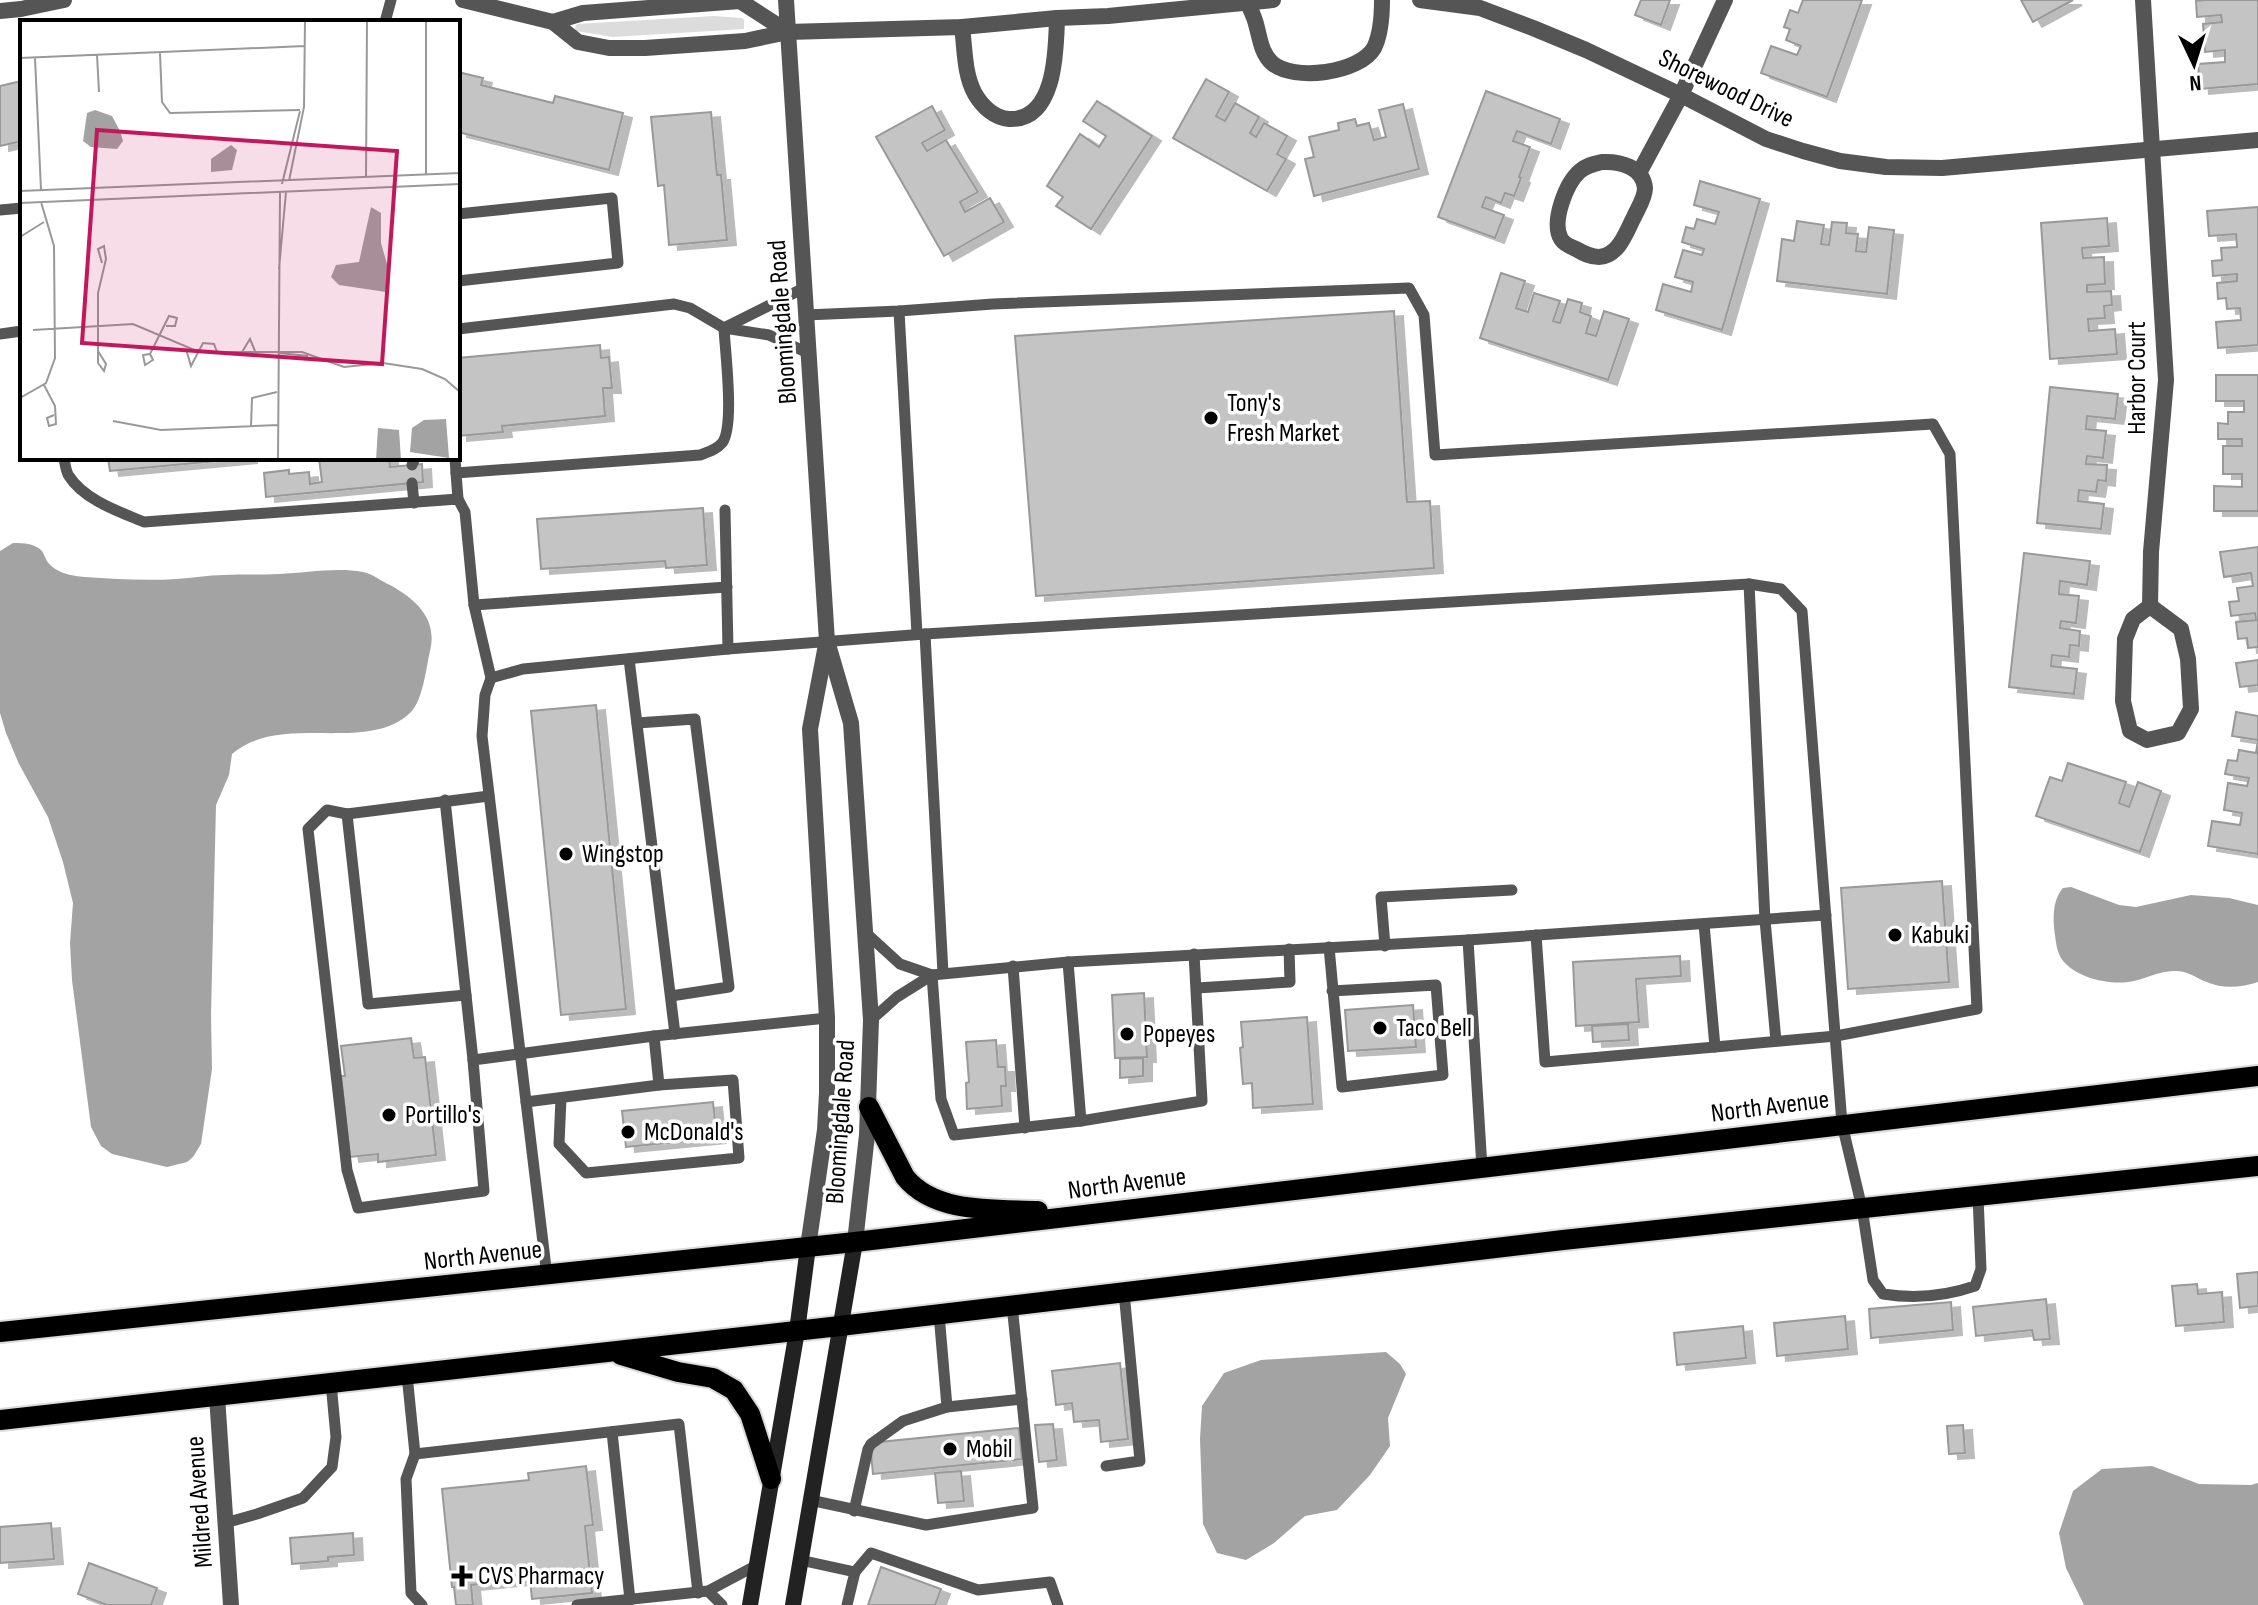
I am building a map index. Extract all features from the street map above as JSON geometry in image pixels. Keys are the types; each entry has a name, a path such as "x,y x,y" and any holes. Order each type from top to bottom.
{"main road":[{"name":"North Avenue","path":"0,1332 855,1242 2258,1076"},
{"path":"869,1107 905,1177 934,1200 984,1209 1094,1214"},
{"path":"0,1420 797,1331 1563,1240 2258,1166"},
{"name":"Bloomingdale Road","path":"793,1605 855,1242"},
{"name":"Bloomingdale Road","path":"750,1605 797,1331 808,1247"},
{"path":"610,1352 678,1372 713,1378 734,1390 750,1414 771,1479"}],"street":[{"path":"0,11 64,0"},
{"path":"463,0 553,22 578,42 609,48 745,41 788,32 962,27 1273,0"},
{"name":"Bloomingdale Road","path":"786,0 827,641 851,723 871,1020 869,1107 855,1242"},
{"path":"1247,1 1256,24 1258,40 1271,62 1286,71 1307,74 1353,64 1373,51 1379,31 1382,0"},
{"name":"Shorewood Drive","path":"1420,0 1481,4 1586,50 1766,139 1840,161 1886,167 1942,168 2258,140"},
{"path":"1639,173 1681,95 1725,0"},
{"name":"Harbor Court","path":"2143,0 2158,149 2166,380 2151,552 2150,606"},
{"path":"553,22 583,13 740,1 788,32"},
{"path":"962,27 968,75 975,92 990,113 1007,119 1027,116 1044,98 1054,72 1057,18"},
{"path":"1617,162 1639,173 1645,187 1643,198 1620,244 1612,252 1601,257 1588,255 1567,246 1560,239 1557,222 1560,204 1577,173 1590,165 1617,162"},
{"path":"2150,606 2181,629 2188,659 2191,709 2178,733 2147,740 2130,731 2123,701 2125,639 2133,619 2150,606"},
{"name":"Bloomingdale Road","path":"808,1247 825,1130 827,1018 810,729 827,641"},
{"name":"Mildred Avenue","path":"217,1396 231,1605"}],"lane":[{"path":"386,20 391,0"},
{"path":"460,214 612,198 618,263 460,281"},
{"path":"0,210 20,208"},
{"path":"724,328 804,288"},
{"path":"806,315 993,304 1409,288 1424,315 1435,455 1933,424 1950,454 1977,1009 1836,1036 1545,1062 1536,935"},
{"path":"460,329 674,304 690,308 724,328 769,335 808,353"},
{"path":"899,311 921,634 941,1099 954,1135 1081,1121 1202,1101 1194,954"},
{"path":"456,473 700,455 713,450 724,441 730,424 724,328"},
{"path":"0,334 20,331"},
{"path":"64,460 68,475 87,494 144,522 458,499"},
{"path":"455,460 458,499 465,512 474,605 491,678 485,695 482,736 547,1276"},
{"path":"412,483 414,503"},
{"path":"725,510 728,649"},
{"path":"1749,584 1765,920 1776,1041"},
{"path":"491,678 523,669 921,634 1749,584 1781,589 1802,611 1842,1124 1862,1208 1873,1280 1883,1294 1904,1298 1957,1292 1975,1286 1981,1269 1978,1196"},
{"path":"474,605 727,587"},
{"path":"629,659 675,1034"},
{"path":"637,723 695,719 729,987 671,996"},
{"path":"445,800 484,1191 358,1208 347,1170 308,829 327,810 347,814 445,800 489,796"},
{"path":"347,814 368,1004 466,995"},
{"path":"1385,946 1381,897 1512,890"},
{"path":"866,933 900,964 938,974 1068,962 1385,946 1826,915"},
{"path":"1704,924 1715,1047"},
{"path":"1468,940 1482,1168"},
{"path":"1329,947 1332,991 1342,1087 1443,1075 1436,985 1332,991"},
{"path":"1197,988 1290,982 1289,949"},
{"path":"1068,962 1081,1121"},
{"path":"1013,966 1025,1128"},
{"path":"871,1020 897,997 938,974"},
{"path":"473,1060 654,1036 827,1018"},
{"path":"654,1036 659,1085"},
{"path":"526,1102 659,1085 733,1080 739,1158 586,1173 559,1144 561,1098"},
{"path":"1106,1466 1140,1461 1124,1292"},
{"path":"810,1500 926,1525 1033,1508 1012,1305"},
{"path":"939,1314 947,1407"},
{"path":"407,1375 415,1454 406,1479 411,1593 422,1605"},
{"path":"225,1523 303,1498 332,1467 336,1437 331,1383"},
{"path":"854,1511 868,1449 903,1421 947,1407 1022,1399"},
{"path":"415,1454 679,1424 703,1592 722,1605"},
{"path":"612,1432 630,1600"},
{"path":"847,1605 855,1572 871,1553 978,1590 1050,1582 1058,1605"},
{"path":"800,1560 855,1572"},
{"path":"577,1605 703,1592 757,1565"}],"shaded area":[{"path":"714,16 742,18 744,29 613,37 576,31 575,28 577,24"},
{"path":"13,543 36,546 54,568 69,575 85,577 153,580 332,570 363,572 416,603 431,629 430,651 418,701 410,713 392,725 371,731 274,736 252,742 232,754 229,775 216,805 212,1069 201,1144 187,1162 167,1167 112,1154 101,1146 91,1127 72,980 70,943 73,903 48,817 19,764 0,713 0,551"},
{"path":"2071,887 2119,905 2136,907 2191,895 2229,898 2258,905 2258,982 2224,986 2176,971 2120,983 2082,975 2061,958 2055,938 2055,904 2063,888"},
{"path":"1386,1352 1406,1374 1388,1418 1390,1446 1370,1475 1337,1510 1305,1516 1274,1543 1246,1560 1217,1553 1203,1524 1200,1439 1202,1406 1224,1373 1261,1360"},
{"path":"2152,1466 2199,1484 2258,1483 2258,1605 2084,1605 2066,1568 2059,1533 2073,1491 2102,1469"}],"building":[{"path":"1641,0 1670,0 1661,25 1635,15"},
{"path":"1803,0 1862,0 1827,97 1761,73 1771,46 1797,55 1801,46 1786,40 1790,29 1784,27 1790,10 1798,13"},
{"path":"2021,0 2073,0 2033,22"},
{"path":"2258,0 2258,84 2200,89 2198,64 2225,62 2225,50 2205,52 2203,24 2222,22 2221,15 2197,17 2196,1"},
{"path":"460,72 483,78 481,85 553,103 555,96 623,113 609,170 460,133"},
{"path":"1206,79 1229,92 1216,116 1225,121 1235,103 1259,117 1250,133 1256,137 1264,123 1287,136 1277,154 1286,159 1267,191 1173,138"},
{"path":"20,81 20,141 0,146 0,86"},
{"path":"1486,91 1560,119 1551,144 1517,131 1513,141 1530,147 1514,196 1505,193 1501,203 1486,197 1482,207 1504,215 1495,238 1438,217"},
{"path":"1097,101 1152,136 1091,229 1056,206 1063,197 1047,186 1080,134 1099,147 1106,136 1083,121"},
{"path":"1403,104 1419,169 1314,196 1305,159 1314,157 1309,137 1339,130 1338,123 1355,119 1357,126 1369,123 1374,140 1386,137 1379,110"},
{"path":"932,106 945,130 922,143 927,151 946,140 978,192 960,202 965,212 990,198 1004,222 944,256 876,137"},
{"path":"711,112 727,240 669,245 664,185 658,186 651,117"},
{"path":"1700,181 1760,199 1722,330 1656,310 1663,284 1691,292 1693,282 1675,277 1683,250 1702,255 1704,249 1682,242 1686,227 1694,229 1697,219 1715,224 1719,212 1694,205"},
{"path":"2258,207 2258,345 2218,348 2216,322 2241,320 2240,308 2227,309 2226,298 2218,299 2217,283 2237,281 2237,274 2213,276 2212,261 2222,260 2221,248 2237,247 2236,234 2209,236 2207,211"},
{"path":"2107,218 2109,246 2082,248 2083,258 2104,257 2105,284 2087,285 2087,292 2111,291 2112,305 2104,306 2105,318 2088,319 2089,331 2115,329 2117,354 2050,359 2041,223"},
{"path":"1797,221 1824,225 1821,244 1829,245 1832,222 1847,223 1846,233 1858,234 1856,251 1866,252 1869,227 1894,230 1887,294 1777,281 1782,239 1794,241"},
{"path":"1501,273 1525,281 1516,308 1528,312 1534,293 1560,301 1553,321 1560,323 1568,299 1582,303 1580,312 1591,316 1586,333 1596,336 1604,311 1629,319 1608,380 1480,338"},
{"name":"Tony's Fresh Market","path":"1394,311 1407,502 1430,501 1434,568 1036,596 1015,336"},
{"path":"600,345 601,358 609,357 612,388 603,388 605,416 502,426 503,432 460,436 460,358"},
{"path":"2216,375 2258,375 2258,511 2214,511 2214,486 2242,487 2242,474 2223,474 2223,446 2242,446 2242,439 2218,439 2218,423 2228,424 2228,412 2244,412 2244,401 2216,401"},
{"path":"2050,387 2118,394 2115,419 2087,416 2086,429 2106,431 2103,458 2087,456 2086,464 2107,465 2106,481 2098,480 2096,492 2079,490 2078,501 2104,504 2101,529 2037,523"},
{"path":"108,460 228,460 110,471"},
{"path":"319,460 389,460 390,467 422,464 423,482 266,497 264,473 289,470 289,474 309,472 310,484 322,482"},
{"path":"703,508 707,565 666,568 665,561 541,569 537,519"},
{"path":"2258,547 2258,647 2248,648 2247,638 2238,639 2236,622 2256,620 2255,613 2231,616 2229,602 2239,601 2237,588 2253,586 2251,573 2224,577 2220,552"},
{"path":"2024,553 2090,561 2087,585 2060,581 2059,594 2079,596 2076,623 2061,621 2060,628 2080,631 2079,646 2070,645 2069,657 2052,655 2051,666 2077,669 2074,694 2009,687"},
{"path":"2258,660 2258,685 2240,687 2236,663"},
{"path":"596,705 626,1009 561,1015 531,711"},
{"path":"2236,712 2258,716 2258,740 2232,736"},
{"path":"2258,740 2258,854 2208,846 2212,821 2240,825 2242,813 2224,810 2228,783 2247,786 2249,778 2225,774 2228,760 2237,761 2239,750 2256,753"},
{"path":"2068,763 2126,782 2119,803 2129,807 2138,782 2161,791 2140,852 2036,816 2050,777 2062,781"},
{"name":"Kabuki","path":"1942,881 1949,982 1848,989 1841,888"},
{"path":"1680,956 1681,976 1636,979 1639,1022 1576,1026 1573,962"},
{"path":"1144,993 1147,1057 1115,1058 1112,995"},
{"name":"Taco Bell","path":"1413,1005 1416,1047 1348,1051 1345,1010"},
{"path":"1307,1017 1313,1104 1253,1108 1252,1083 1243,1084 1241,1022"},
{"path":"1628,1024 1629,1040 1593,1042 1592,1026"},
{"name":"Portillo's","path":"411,1038 414,1058 425,1057 436,1155 378,1162 378,1154 350,1157 341,1076 345,1076 341,1046"},
{"path":"996,1040 998,1067 1005,1067 1006,1086 1001,1086 1002,1106 967,1109 966,1083 969,1082 966,1042"},
{"path":"1143,1058 1143,1076 1120,1078 1120,1059"},
{"path":"713,1102 717,1138 626,1147 622,1111"},
{"path":"2258,1272 2258,1306 2240,1308 2237,1274"},
{"path":"2197,1284 2198,1294 2222,1292 2224,1322 2176,1326 2172,1286"},
{"path":"2046,1299 2050,1339 2034,1340 2032,1330 1976,1336 1973,1307"},
{"path":"1951,1302 1953,1330 1871,1338 1869,1309"},
{"path":"1845,1316 1848,1349 1777,1356 1774,1323"},
{"path":"1743,1326 1746,1358 1677,1365 1674,1333"},
{"path":"1120,1363 1128,1439 1101,1442 1099,1420 1074,1422 1072,1403 1056,1405 1052,1371"},
{"path":"1053,1424 1057,1460 1039,1462 1035,1425"},
{"path":"1963,1425 1965,1453 1949,1454 1947,1426"},
{"path":"1019,1428 1022,1459 873,1474 870,1443"},
{"name":"CVS Pharmacy","path":"586,1466 593,1525 585,1526 592,1593 532,1599 530,1579 471,1585 473,1605 456,1605 442,1489 529,1480 528,1473"},
{"path":"961,1471 964,1501 938,1503 935,1473"},
{"path":"51,1523 54,1559 0,1563 0,1527"},
{"path":"353,1533 354,1555 292,1564 290,1538"},
{"path":"89,1563 157,1588 151,1605 107,1605 78,1594"},
{"path":"881,1567 941,1589 935,1605 868,1605"}],"place":[{"name":"Tony's Fresh Market","path":"1211,418"},
{"name":"Wingstop","path":"566,854"},
{"name":"Kabuki","path":"1895,935"},
{"name":"Taco Bell","path":"1380,1028"},
{"name":"Popeyes","path":"1127,1034"},
{"name":"Portillo's","path":"389,1115"},
{"name":"McDonald's","path":"628,1132"},
{"name":"Mobil","path":"950,1449"},
{"name":"CVS Pharmacy","path":"462,1576"}]}
